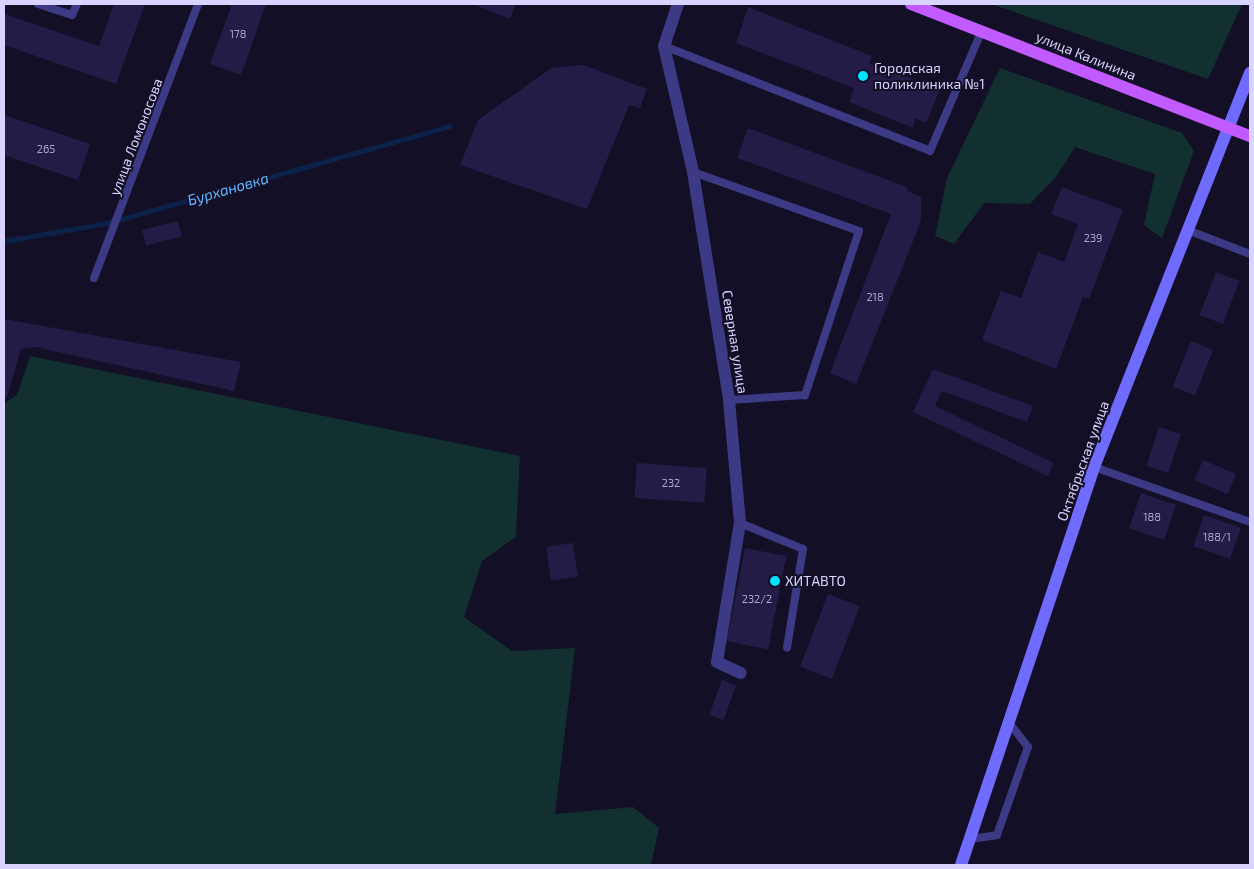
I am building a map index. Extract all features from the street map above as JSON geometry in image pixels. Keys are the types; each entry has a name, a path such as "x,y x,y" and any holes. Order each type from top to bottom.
{"main road":[{"name":"улица Калинина","path":"911,4 982,30 1250,136"},
{"name":"Октябрьская улица","path":"961,865 1094,467 1190,232 1250,73"}],"street":[{"path":"664,46 678,4"},
{"name":"Северная улица","path":"664,46 693,172 729,400 740,523 717,662 741,673"}],"lane":[{"path":"38,4 72,15 76,4"},
{"name":"улица Ломоносова","path":"94,278 198,4"},
{"path":"664,46 930,151 982,30"},
{"path":"693,172 859,231 805,395 729,400"},
{"path":"1190,232 1250,254"},
{"path":"1094,467 1250,522"},
{"path":"740,523 803,549 787,648"},
{"path":"970,839 997,835 1028,747 1009,723"}],"green space":[{"path":"991,4 1242,4 1208,79"},
{"path":"1000,68 1182,133 1194,151 1162,238 1144,225 1155,174 1075,147 1056,177 1030,204 984,203 954,244 935,236 947,178"},
{"path":"30,356 520,456 516,537 482,561 464,617 512,651 575,648 555,814 633,807 659,828 651,865 4,865 4,404 17,395"}],"building":[{"path":"114,4 145,4 116,84 4,45 4,14 99,46"},
{"path":"232,4 266,4 241,75 210,64"},
{"path":"472,4 516,4 510,19"},
{"name":"Городская поликлиника №1","path":"748,7 872,56 869,63 940,89 926,123 915,118 913,128 849,102 854,88 736,43"},
{"path":"583,65 647,89 640,108 629,105 587,209 460,165 478,120 551,68"},
{"path":"4,115 90,144 78,180 4,155"},
{"path":"748,128 907,187 907,191 921,197 921,221 856,384 830,373 891,214 737,158"},
{"path":"1062,187 1123,210 1089,299 1083,297 1056,369 982,340 1001,291 1021,298 1038,252 1064,262 1078,224 1051,214"},
{"path":"178,221 182,237 146,245 142,230"},
{"path":"1216,272 1239,281 1223,324 1200,315"},
{"path":"4,319 241,362 234,391 35,347 21,349 7,397 4,397"},
{"path":"1191,341 1213,350 1195,395 1173,386"},
{"path":"933,369 1033,406 1027,422 942,391 935,406 1054,463 1048,476 913,412"},
{"path":"1159,427 1181,434 1168,473 1146,466"},
{"path":"1203,460 1236,474 1228,494 1194,480"},
{"path":"637,463 707,468 704,503 635,498"},
{"path":"1141,493 1176,505 1164,540 1129,528"},
{"path":"1204,515 1241,528 1230,559 1193,546"},
{"path":"573,543 578,577 551,580 546,547"},
{"path":"745,548 786,556 768,649 727,641"},
{"path":"828,594 860,606 832,679 800,667"},
{"path":"722,680 736,685 723,720 709,715"}],"waterway":[{"name":"Бурхановка","path":"4,241 107,223 450,126"}],"place":[{"name":"Городская поликлиника №1","path":"863,76"},
{"name":"ХИТАВТО","path":"775,581"}]}
